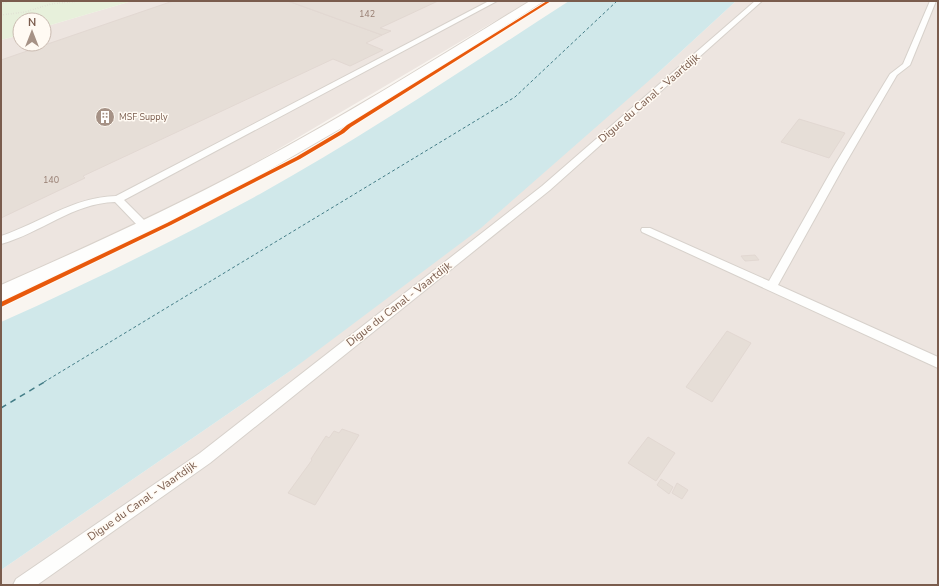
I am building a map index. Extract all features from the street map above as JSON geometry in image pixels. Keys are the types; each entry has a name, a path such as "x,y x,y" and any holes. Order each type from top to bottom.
{"main road":[{"path":"1,294 145,227 290,152 415,78 538,1"}],"lane":[{"path":"1,240 78,205 97,199 118,199 494,1"},
{"name":"Digue du Canal - Vaartdijk","path":"22,585 205,458 546,188 759,1"},
{"path":"771,287 839,166 894,74 906,65 933,1"},
{"path":"118,199 145,227"},
{"path":"646,230 938,363"}],"path":[{"path":"1,4 9,1"},
{"path":"1,15 25,12 51,4 80,1"}],"shaded area":[{"path":"132,1 529,1 243,170 122,234 1,288 1,40 12,37 12,52 52,52 52,25"},
{"path":"736,1 938,1 938,585 1,585 1,570 293,369 660,71"}],"green space":[{"path":"1,1 132,1 52,25 52,12 12,12 12,37 1,40"}],"water":[{"path":"569,1 736,1 660,71 481,228 293,369 1,570 1,322 132,261 260,194 339,148 454,76"}],"building":[{"name":"MSF Supply","path":"173,1 288,1 382,35 366,43 383,50 350,66 333,59 83,176 85,178 1,218 1,60 24,52 52,52 52,43"},
{"path":"288,1 438,1 380,28 391,31 382,35"},
{"path":"799,119 845,133 829,158 781,142"},
{"path":"755,255 759,260 745,261 741,256"},
{"path":"727,331 751,343 712,402 686,387"},
{"path":"342,429 359,435 315,505 288,493 312,460 311,459 326,436 329,438 334,431 339,433"},
{"path":"648,437 675,453 656,481 628,463"},
{"path":"661,479 673,487 669,494 657,485"},
{"path":"677,483 688,490 682,499 672,493"}],"ferry route":[{"path":"44,382 515,97 617,1"},
{"path":"1,408 46,381"}],"cycle path":[{"path":"1,305 169,224 298,158 342,132 349,126 549,1"}],"place":[{"name":"MSF Supply","path":"105,117"}]}
